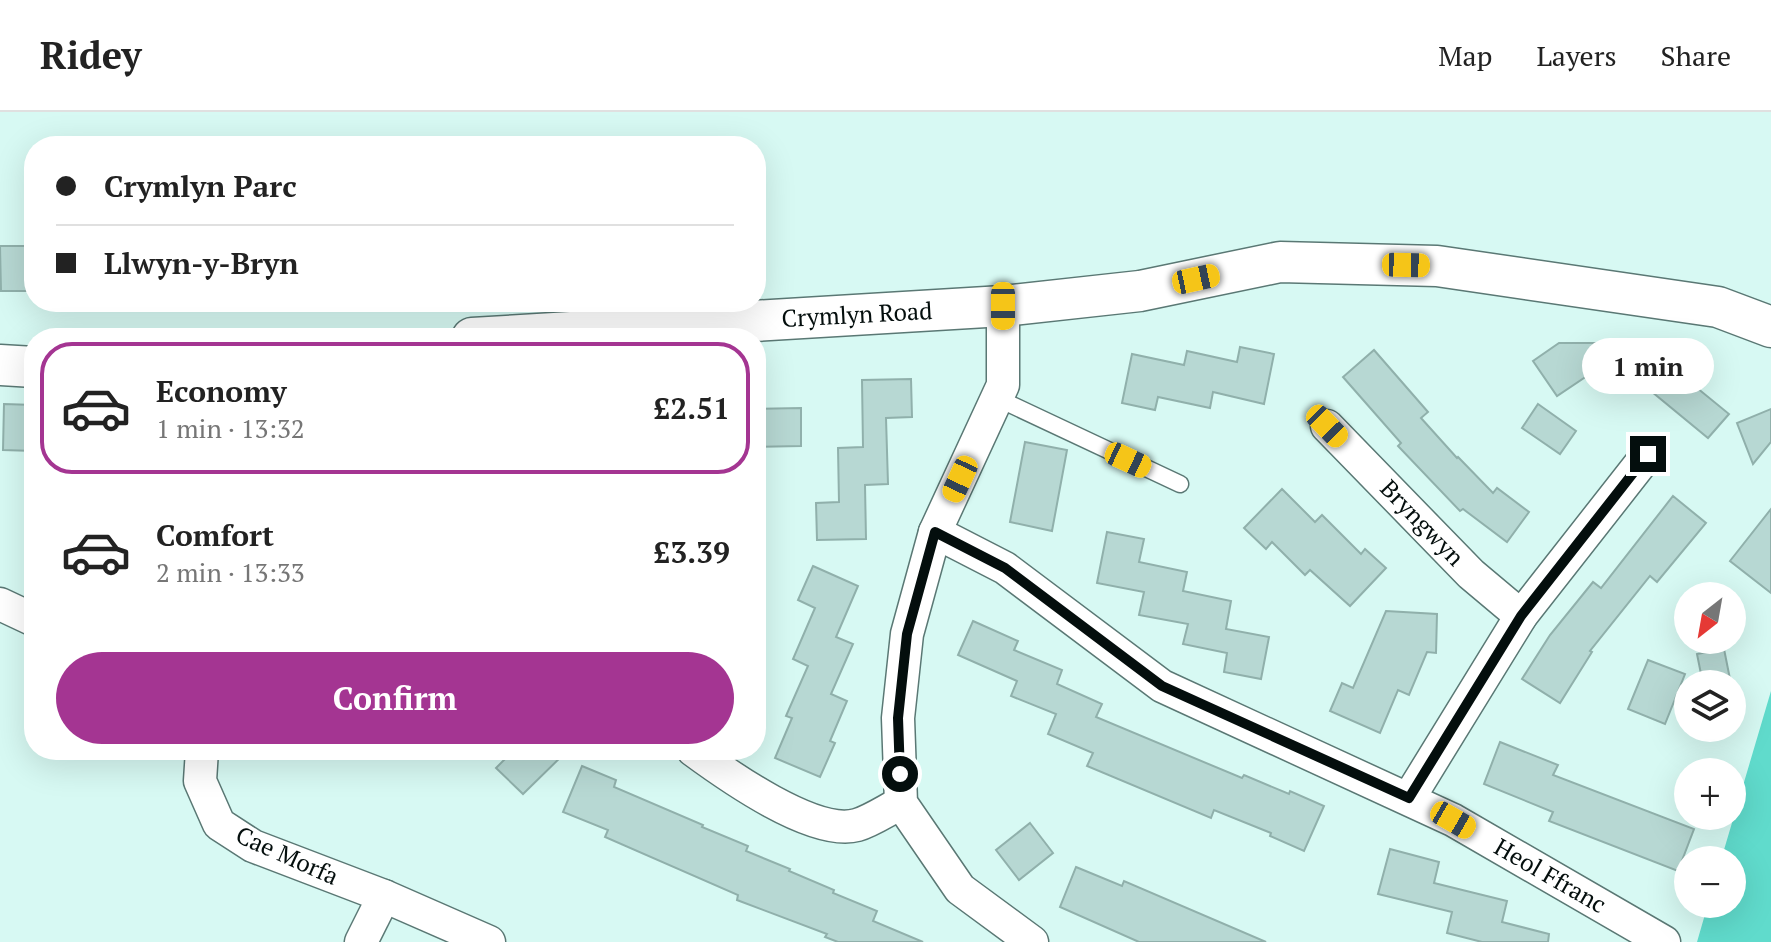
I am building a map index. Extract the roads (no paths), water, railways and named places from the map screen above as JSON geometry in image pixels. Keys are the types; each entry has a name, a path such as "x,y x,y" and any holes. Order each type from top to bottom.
{"street":[{"name":"Crymlyn Road","path":"638,328 1003,306 1140,291 1280,262 1437,266 1718,307 1771,327"},
{"path":"1003,306 1003,385 935,532 907,634 898,718 901,803 960,889 1032,942"},
{"path":"0,365 24,366"},
{"name":"Bryngwyn","path":"1327,426 1471,574 1521,616"},
{"path":"1409,798 1521,616 1648,454"},
{"name":"Heol Ffranc","path":"935,532 1005,568 1162,686 1453,820 1664,942"},
{"path":"0,604 24,615"},
{"name":"Cae Morfa","path":"201,760 200,781 219,824 253,846 384,896 489,942"},
{"path":"706,760 734,781 823,825 856,825 901,803"},
{"path":"361,942 384,896"}],"lane":[{"path":"997,398 1180,484"}]}
